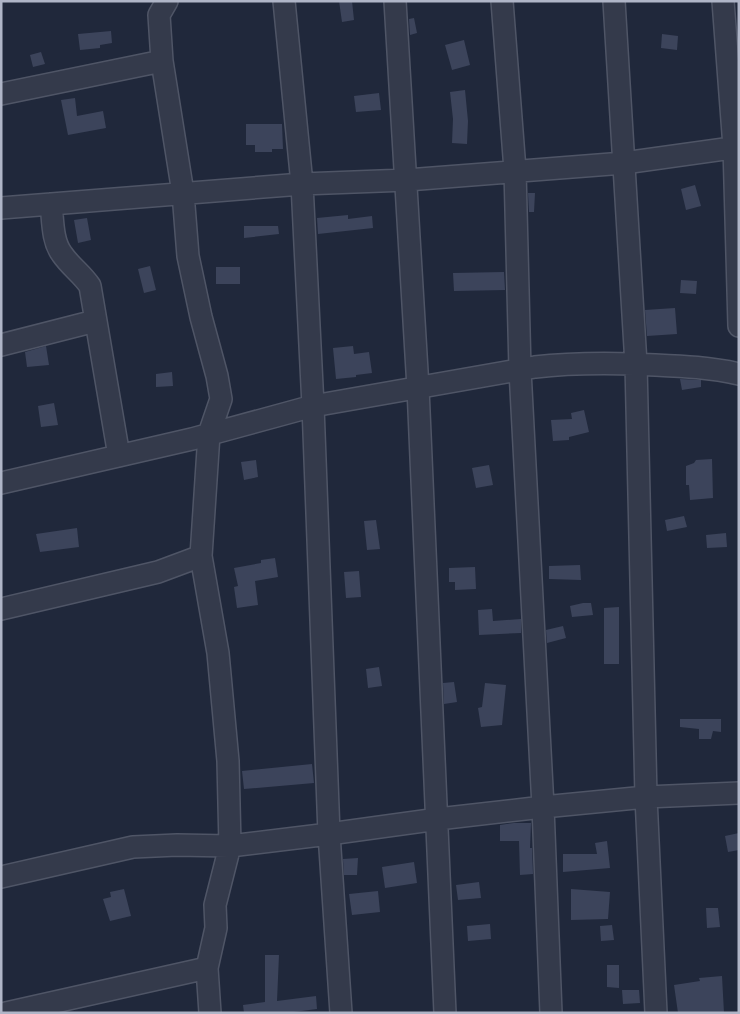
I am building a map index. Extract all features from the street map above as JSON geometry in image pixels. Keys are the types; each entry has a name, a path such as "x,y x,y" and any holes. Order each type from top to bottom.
{"street":[{"path":"167,1 159,15 162,61 183,193 189,265 217,376 221,400 209,434 201,556 219,663 228,761 230,846 215,905 216,928 207,968 210,1013"},
{"path":"284,1 302,184 313,406 328,834 341,1013"},
{"path":"395,1 418,388 445,1013"},
{"path":"502,1 515,170 520,370 543,807 551,1013"},
{"path":"614,1 636,364 646,797 656,1013"},
{"path":"724,1 736,147 739,326"},
{"path":"1,94 162,61"},
{"path":"1,208 302,184 407,180 515,170 624,163 736,147"},
{"path":"51,204 55,241 61,254 83,276 90,286 119,456"},
{"path":"1,345 95,321"},
{"path":"1,483 209,434 313,406 520,370 571,363 636,364 688,365 739,374"},
{"path":"1,608 158,572 201,556"},
{"path":"1,877 133,848 177,845 230,846 543,807 646,797 739,793"},
{"path":"6,1013 207,968"}],"building":[{"path":"339,1 352,1 354,20 342,22"},
{"path":"414,18 417,33 410,35 409,19"},
{"path":"111,31 112,43 100,45 100,48 80,50 78,34"},
{"path":"662,34 678,36 677,50 661,48"},
{"path":"464,40 470,65 452,70 445,45"},
{"path":"41,52 45,64 33,67 30,55"},
{"path":"465,90 468,121 467,144 452,143 453,119 450,92"},
{"path":"379,93 381,110 356,112 354,96"},
{"path":"75,98 77,116 103,111 106,128 68,135 61,100"},
{"path":"246,124 282,124 283,149 272,149 272,152 255,152 255,145 246,145"},
{"path":"695,185 701,206 686,210 681,189"},
{"path":"528,193 535,193 534,212 529,212"},
{"path":"348,215 348,219 372,216 373,228 318,234 317,218"},
{"path":"87,218 91,240 78,243 74,220"},
{"path":"244,226 278,226 279,234 244,238"},
{"path":"150,266 156,290 144,293 138,269"},
{"path":"216,267 240,267 240,284 216,284"},
{"path":"504,272 505,290 454,291 453,273"},
{"path":"681,280 697,281 696,294 680,293"},
{"path":"675,308 677,334 647,336 645,310"},
{"path":"46,346 49,365 27,367 25,352"},
{"path":"353,346 354,354 369,352 372,373 336,379 333,348"},
{"path":"172,372 173,386 156,387 156,374"},
{"path":"680,379 701,380 701,387 682,390"},
{"path":"54,403 58,425 41,427 38,406"},
{"path":"584,410 589,432 569,437 569,440 553,441 551,420 572,419 571,413"},
{"path":"712,459 713,498 690,500 689,485 686,485 686,466 694,463 696,460"},
{"path":"256,460 258,477 244,480 241,462"},
{"path":"489,465 493,485 476,488 472,468"},
{"path":"684,516 687,527 667,531 665,520"},
{"path":"376,520 380,549 367,550 364,521"},
{"path":"77,528 79,547 40,552 36,534"},
{"path":"726,533 727,547 707,548 706,535"},
{"path":"275,558 278,577 255,581 258,605 237,608 234,587 238,586 234,568 261,563 261,560"},
{"path":"580,565 581,580 549,579 549,566"},
{"path":"475,567 476,589 455,590 455,582 449,582 449,568"},
{"path":"359,571 361,597 346,598 344,572"},
{"path":"591,603 593,615 572,617 570,606"},
{"path":"619,607 619,664 604,664 604,608"},
{"path":"492,609 493,621 521,619 521,633 479,635 478,610"},
{"path":"563,626 566,638 547,643 546,630"},
{"path":"379,667 382,686 368,688 366,669"},
{"path":"454,682 457,702 444,704 443,683"},
{"path":"485,683 506,685 502,725 481,727 478,708 482,707"},
{"path":"680,719 721,719 721,732 713,731 711,739 699,739 699,729 680,727"},
{"path":"312,764 314,783 244,789 242,771"},
{"path":"531,823 530,848 532,848 533,874 520,875 519,841 500,841 500,825"},
{"path":"739,833 739,850 728,852 725,836"},
{"path":"607,841 610,868 563,872 563,854 597,854 595,843"},
{"path":"358,858 357,875 344,875 343,859"},
{"path":"414,862 417,883 385,888 382,867"},
{"path":"479,882 481,898 458,900 456,885"},
{"path":"124,889 131,916 110,921 103,899 111,897 110,892"},
{"path":"571,889 610,892 608,919 571,920"},
{"path":"378,891 380,912 352,915 349,894"},
{"path":"706,908 718,908 720,927 707,928"},
{"path":"490,924 491,939 468,941 467,926"},
{"path":"612,925 614,940 601,941 600,926"},
{"path":"265,955 279,955 277,1001 316,996 317,1009 286,1013 244,1013 243,1005 265,1002"},
{"path":"607,965 619,965 619,988 607,987"},
{"path":"722,976 724,1013 678,1013 674,985 700,981 699,978"},
{"path":"622,990 639,990 640,1003 623,1004"}]}
